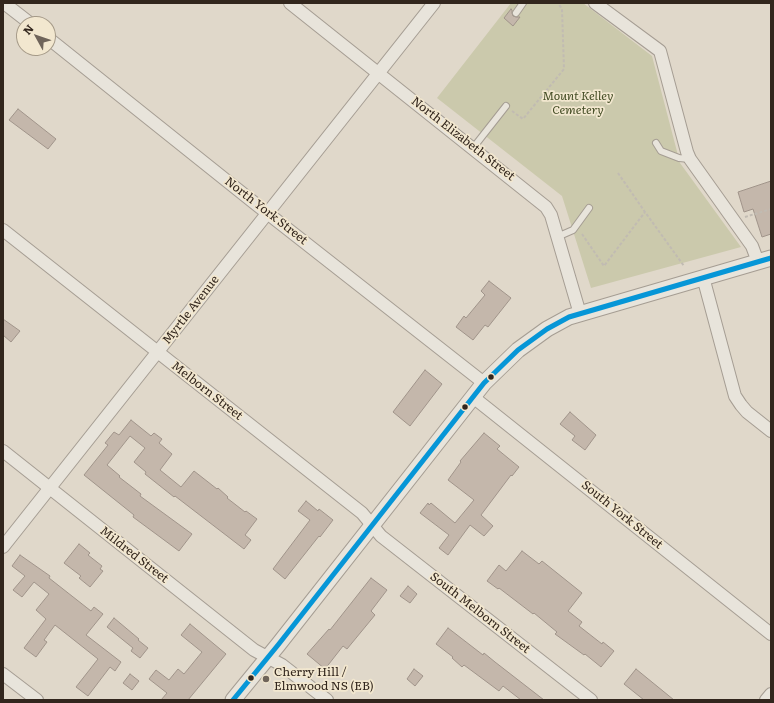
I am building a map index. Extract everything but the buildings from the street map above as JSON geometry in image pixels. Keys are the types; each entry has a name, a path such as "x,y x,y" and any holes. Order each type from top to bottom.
{"street":[{"path":"4,3 21,16"},
{"name":"North Elizabeth Street","path":"290,3 546,207 551,215 580,314"},
{"name":"Myrtle Avenue","path":"3,547 434,3"},
{"path":"233,700 484,383 504,362 532,339 569,317 764,260 752,246 686,152 660,51 595,3"},
{"name":"North York Street","path":"56,44 484,383"},
{"name":"Melborn Street","path":"3,230 362,513 371,526"},
{"path":"703,277 735,396 747,412 771,431"},
{"name":"South York Street","path":"473,397 771,634"},
{"name":"Mildred Street","path":"3,451 254,650 282,665 327,700"},
{"name":"South Melborn Street","path":"371,526 381,536 590,700"},
{"path":"3,674 37,700"},
{"path":"766,700 771,694"}],"lane":[{"path":"516,13 523,3"},
{"path":"473,148 506,106"},
{"path":"656,143 661,151 679,158 690,159"},
{"path":"557,237 573,230 589,208"}],"path":[{"path":"506,106 523,119 564,69 562,9 558,3"},
{"path":"618,173 684,266"},
{"path":"745,217 771,209"},
{"path":"576,226 604,266 645,212"}],"green space":[{"name":"Mount Kelley Cemetery","path":"511,3 583,3 652,56 680,163 741,247 591,288 562,196 437,98"}],"transit line":[{"path":"233,700 484,383 518,350 547,329 569,317 771,258"}],"place":[{"name":"Cherry Hill / Elmwood NS (EB)","path":"266,679"}]}
